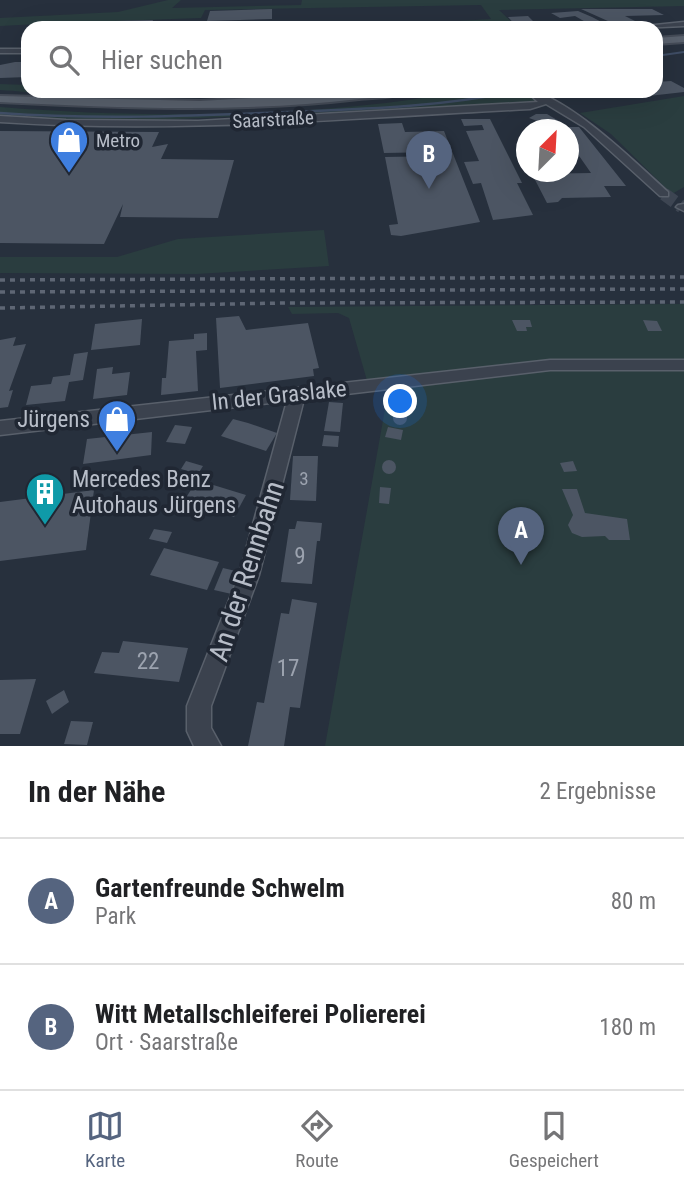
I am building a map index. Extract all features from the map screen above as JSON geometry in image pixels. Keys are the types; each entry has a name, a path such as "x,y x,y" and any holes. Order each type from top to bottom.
{"main road":[{"path":"663,40 684,39"},
{"path":"0,99 200,104 329,98"}],"street":[{"path":"663,26 684,24"},
{"path":"0,51 21,51"},
{"path":"541,98 587,125 664,194"},
{"name":"Saarstraße","path":"0,119 77,124 199,122 548,103"},
{"name":"In der Graslake","path":"0,428 550,365 684,365"},
{"name":"An der Rennbahn","path":"209,746 199,731 199,706 249,575 297,393"}],"shaded area":[{"path":"168,0 181,0 172,8 301,5 302,0 684,0 684,6 499,10 511,21 460,21 491,19 481,5 205,10 201,18 21,21 21,25 0,26 0,18 118,12"},
{"path":"0,84 21,85 21,91 0,90"},
{"path":"684,96 684,187 672,194 611,134 580,113"},
{"path":"544,98 530,103 114,122 0,116 0,107 115,113 233,114 352,107 409,100"},
{"path":"324,230 329,266 196,274 0,273 0,257 117,257 178,239"},
{"path":"684,304 684,746 325,746 390,381 368,384 349,318 338,313 292,314 288,307"}],"building":[{"path":"272,9 272,19 207,21 210,11"},
{"path":"581,9 652,9 664,15 625,16 635,21 608,21"},
{"path":"578,11 600,21 584,21 575,16 560,18 551,13"},
{"path":"528,16 533,21 512,21 508,17"},
{"path":"21,62 21,77 0,78 0,65"},
{"path":"671,81 684,88 684,92 663,94 663,82"},
{"path":"536,114 547,114 555,119 532,119 529,118"},
{"path":"461,119 490,119 516,171 516,182 522,183 517,183 533,215 493,220 481,183 473,184 464,162 479,161 466,131 484,130 482,125 464,126"},
{"path":"402,123 405,132 444,131 480,222 401,236 391,235 389,225 398,224 385,157 440,156 439,152 384,153 378,124"},
{"path":"579,127 626,186 604,186 611,197 562,198 558,202 547,203 536,182 579,182 579,173 591,173 579,156"},
{"name":"Metro","path":"0,131 159,132 152,147 168,144 161,159 234,160 218,218 120,217 123,204 104,244 0,243"},
{"path":"239,316 246,330 308,323 319,368 313,369 314,376 220,388 216,318"},
{"path":"142,319 140,345 91,350 95,324"},
{"path":"512,320 530,320 532,327 526,327 527,331 517,331"},
{"path":"643,320 657,321 662,331 648,331"},
{"path":"207,333 207,350 196,351 198,391 161,395 162,378 166,378 169,341 194,339 194,334"},
{"path":"16,337 13,346 26,344 9,391 13,390 8,407 0,408 0,340"},
{"path":"88,352 83,380 69,382 65,401 26,405 31,386 51,384 53,377 70,375 74,354"},
{"path":"113,367 112,374 130,372 127,395 93,399 97,369"},
{"path":"329,402 343,403 340,432 324,431"},
{"path":"397,411 403,411 407,418 403,425 397,425 393,421 393,415"},
{"path":"233,419 277,433 266,451 221,436"},
{"path":"175,425 192,427 185,444 166,442"},
{"path":"388,427 403,430 401,440 385,437"},
{"path":"152,432 151,455 83,464 87,439"},
{"path":"324,435 339,436 338,447 322,446"},
{"path":"293,456 318,456 316,501 290,500"},
{"path":"389,460 394,462 394,472 389,474 384,472 382,467 384,462"},
{"path":"186,461 203,466 198,474 181,469"},
{"path":"573,461 577,471 564,472 560,463"},
{"path":"197,480 246,495 234,517 184,501"},
{"path":"380,487 391,488 389,504 379,503"},
{"path":"562,489 577,489 585,513 627,519 630,540 609,540 605,536 582,537 572,533 568,525 573,515"},
{"name":"Mercedes Benz Autohaus Jürgens","path":"94,490 86,550 0,561 0,502"},
{"path":"297,521 322,523 312,584 281,582 289,529 295,529"},
{"path":"154,529 172,532 167,543 149,539"},
{"path":"164,548 219,562 207,590 150,575"},
{"path":"223,568 244,573 236,595 214,590"},
{"path":"292,599 317,603 300,708 290,707 284,746 248,746 257,702 264,703 281,613 289,614"},
{"path":"123,641 188,648 179,682 94,673 102,652 119,653"},
{"path":"36,679 20,734 0,734 0,680"},
{"path":"64,690 69,702 52,714 46,701"},
{"path":"71,721 93,722 87,745 64,744"}],"waterway":[{"path":"663,55 684,52"},
{"path":"0,113 144,117 216,115 346,110 474,98"}],"tunnel":[{"path":"664,194 682,207"}],"railway":[{"path":"0,280 684,277"},
{"path":"0,292 684,289"},
{"path":"0,308 285,303 684,302"}],"place":[{"name":"Metro","path":"69,174"},
{"name":"Witt Metallschleiferei Poliererei","path":"429,189"},
{"name":"Jürgens","path":"117,453"},
{"name":"Mercedes Benz Autohaus Jürgens","path":"45,526"},
{"name":"Gartenfreunde Schwelm","path":"521,565"}]}
